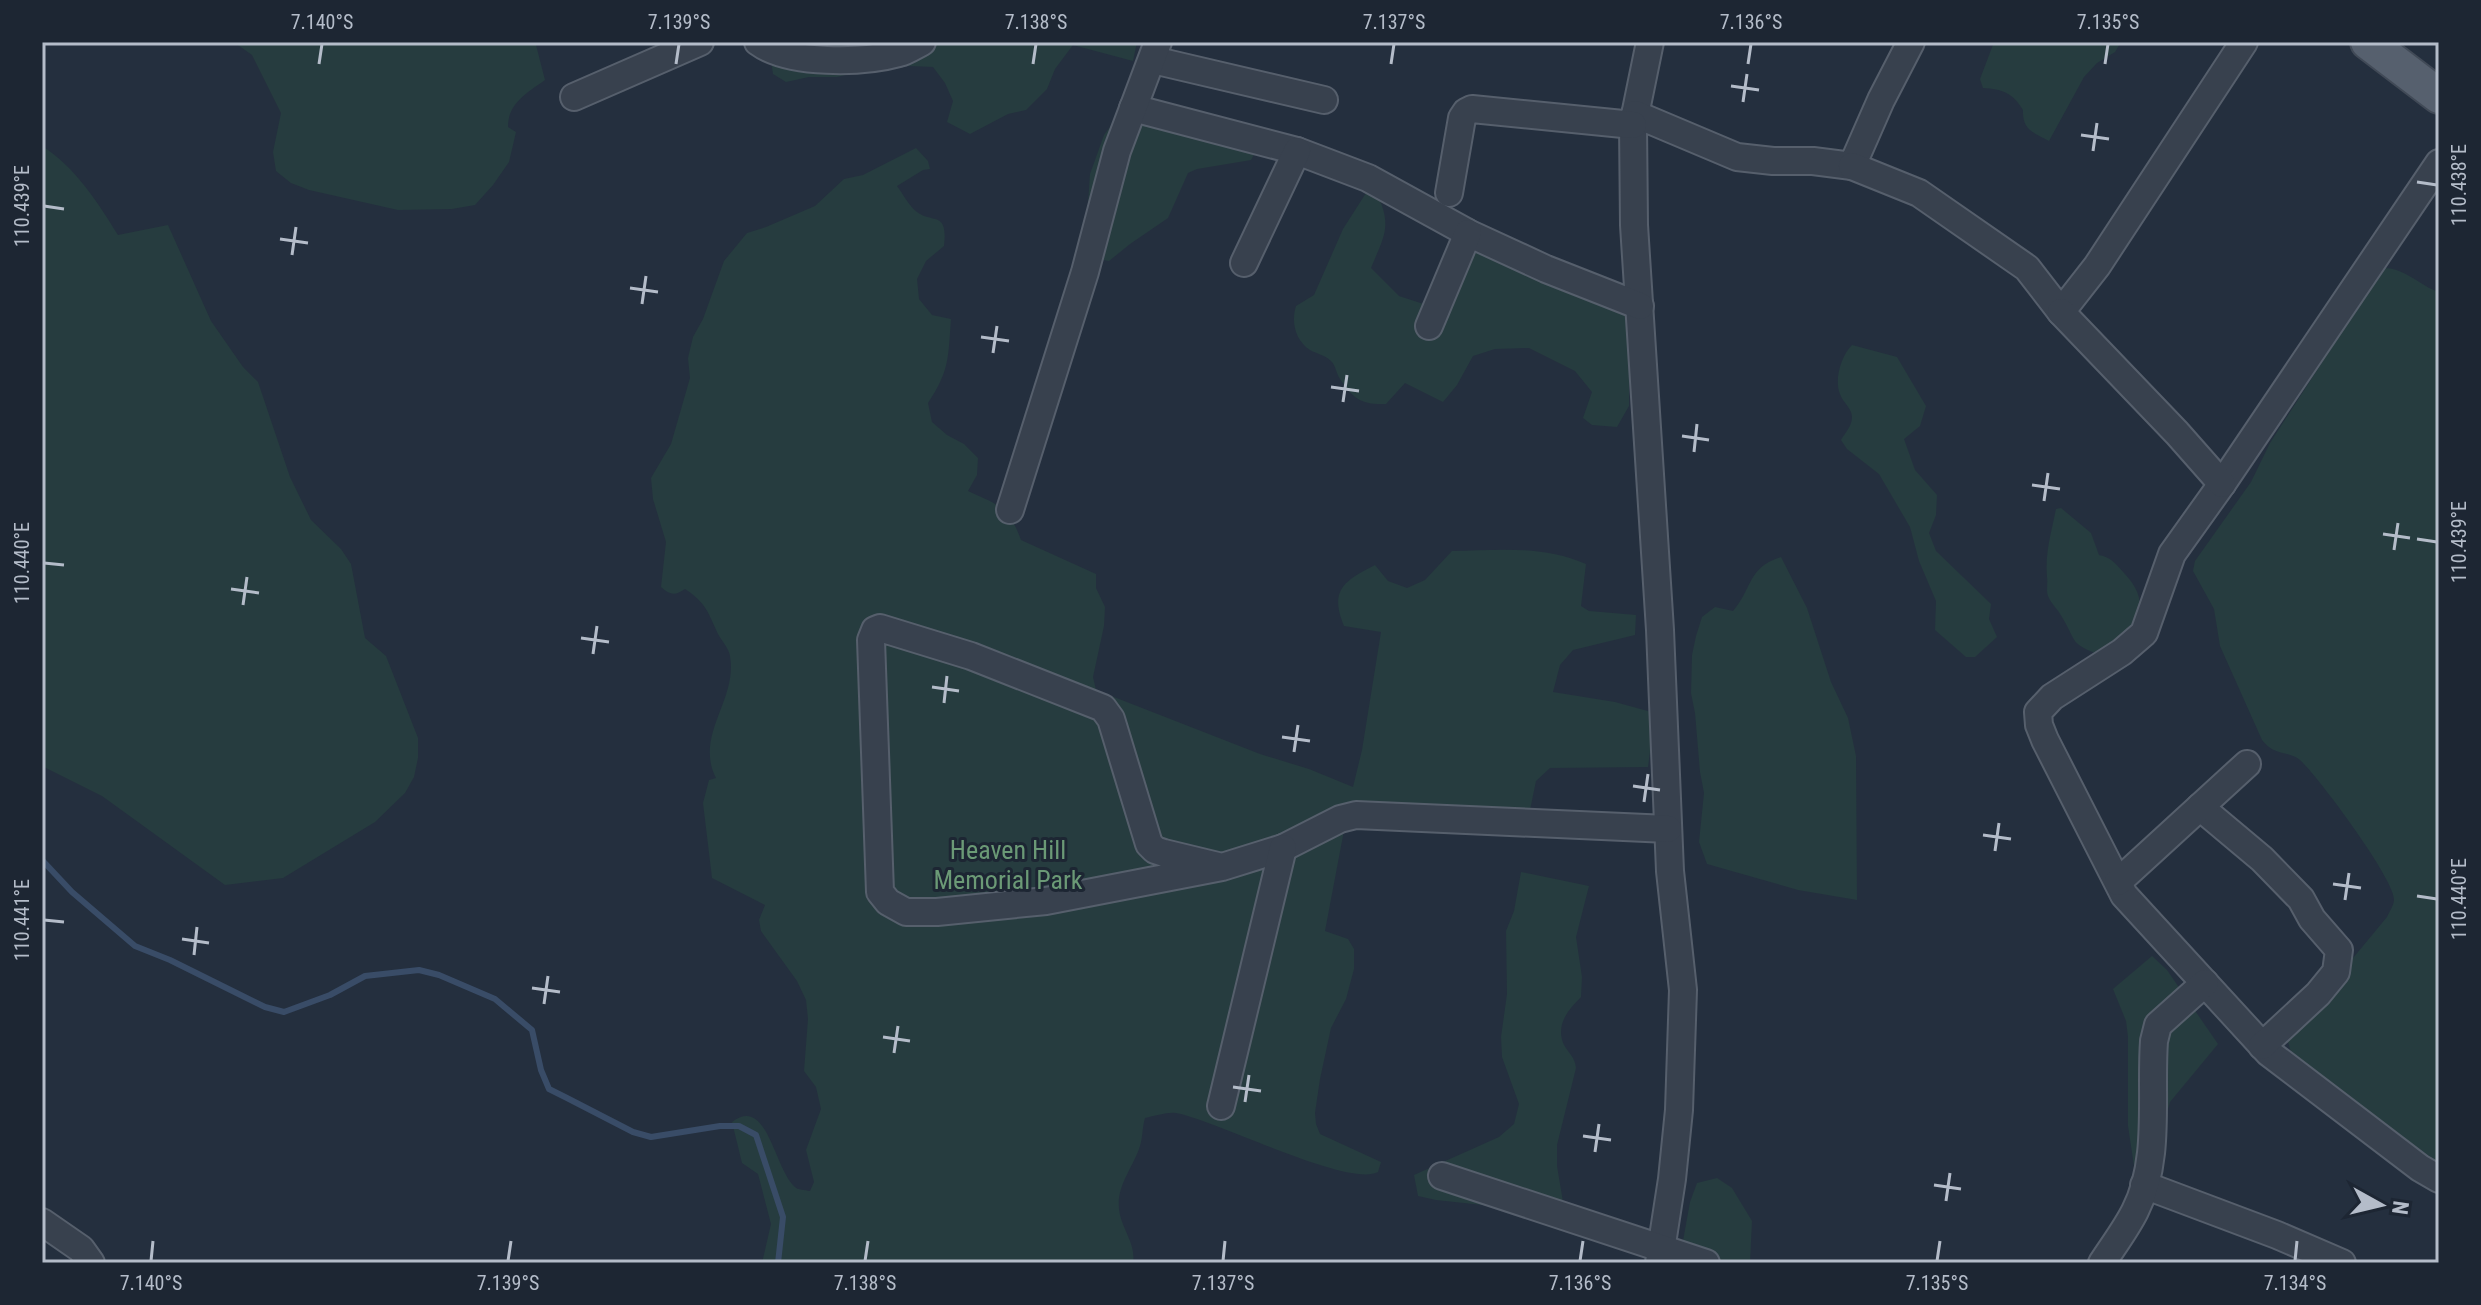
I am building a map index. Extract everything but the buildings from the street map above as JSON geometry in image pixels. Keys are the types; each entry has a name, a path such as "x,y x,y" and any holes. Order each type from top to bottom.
{"main road":[{"path":"2368,42 2439,96"}],"street":[{"path":"574,97 700,42"},
{"path":"758,42 768,50 811,58 855,59 900,53 922,42"},
{"path":"1650,42 1634,119 1634,225 1660,630 1668,829 1683,990 1679,1110 1660,1255"},
{"path":"1852,166 1911,42"},
{"path":"2061,312 2097,266 2244,42"},
{"path":"1010,510 1085,272 1117,151 1155,51 1324,100"},
{"path":"1133,108 1297,151 1368,178 1468,233 1546,269 1640,306"},
{"path":"1449,193 1462,118 1472,109 1634,119 1737,157 1852,166 1919,193 2027,268 2061,312 2222,484"},
{"path":"1244,263 1297,151"},
{"path":"2439,163 2172,554 2144,633 2122,652 2052,697 2038,712 2045,740 2124,895 2262,1046 2420,1168 2439,1179"},
{"path":"1429,326 1468,233"},
{"path":"1222,867 1164,853 1149,844 1111,719 1103,708 971,656 880,628 875,630 871,640 880,892 888,902 906,912 937,912 1046,901 1222,867 1283,848 1340,819 1356,815 1668,829"},
{"path":"2118,882 2247,764"},
{"path":"2200,807 2262,859 2301,899 2312,919 2340,953 2336,972 2318,994 2262,1046"},
{"path":"1221,1106 1283,848"},
{"path":"2102,1263 2135,1210 2144,1185 2151,1145 2152,1069 2158,1025 2205,983"},
{"path":"1442,1176 1660,1255 1706,1263"},
{"path":"2144,1185 2342,1263"},
{"path":"42,1222 81,1249 91,1263"}],"green space":[{"path":"228,42 541,42 536,45 545,80 520,99 511,111 508,127 516,132 509,162 475,205 452,209 398,210 309,190 291,183 276,171 273,152 281,113 252,55 235,43"},
{"path":"768,42 1137,42 1133,61 1073,45 1055,69 1047,89 1026,110 1008,114 970,134 947,122 953,101 933,67 885,65 837,77 809,77 786,82 773,74"},
{"path":"1994,42 2121,42 2115,52 2097,63 2084,77 2049,141 2027,126 2023,110 2011,96 1983,88 1980,79"},
{"path":"1121,112 1255,153 1251,160 1188,173 1168,218 1109,261 1081,256 1080,245 1090,174 1104,135"},
{"path":"42,146 75,174 118,235 168,225 211,321 243,367 258,382 290,477 311,520 341,549 351,564 365,638 386,656 418,738 414,777 405,793 375,822 283,878 225,885 102,796 42,766"},
{"name":"Heaven Hill Memorial Park","path":"916,148 928,161 930,169 897,186 917,212 941,223 945,235 944,246 926,261 917,279 919,299 932,315 951,319 944,372 928,403 932,422 978,458 977,475 968,491 1002,508 1012,520 1021,540 1096,574 1096,588 1105,607 1093,677 1096,690 1353,787 1381,632 1344,626 1338,604 1339,595 1355,576 1375,565 1388,581 1407,588 1425,580 1452,551 1537,551 1586,564 1581,606 1589,611 1636,615 1635,635 1573,650 1560,665 1553,692 1615,702 1655,713 1648,767 1550,768 1536,781 1529,815 1349,804 1325,931 1348,939 1354,949 1354,969 1346,999 1331,1028 1315,1113 1320,1134 1381,1162 1378,1172 1362,1174 1339,1171 1176,1113 1145,1118 1140,1145 1119,1197 1120,1215 1131,1244 1133,1263 762,1263 771,1224 758,1174 742,1163 732,1122 745,1116 755,1119 763,1127 790,1181 798,1189 810,1191 814,1182 806,1150 821,1109 816,1087 804,1071 808,1019 806,1000 797,981 761,931 759,920 765,905 712,878 703,803 709,780 716,778 710,747 728,688 730,656 698,599 685,589 673,594 661,587 666,542 653,499 651,478 671,444 690,378 688,358 693,337 703,319 724,261 747,233 815,206 844,179 863,175"},
{"path":"1376,192 1384,214 1385,231 1371,268 1399,296 1439,309 1475,248 1509,267 1611,302 1637,315 1629,363 1629,406 1617,427 1592,425 1583,418 1592,392 1575,371 1529,348 1495,349 1473,356 1457,385 1443,402 1405,383 1386,404 1364,402 1349,391 1332,362 1310,350 1301,341 1294,324 1295,312 1296,306 1314,295 1343,229 1366,193"},
{"path":"2383,268 2398,270 2439,292 2439,1163 2293,1059 2288,1042 2291,1033 2387,917 2394,900 2383,872 2370,851 2309,770 2300,760 2272,749 2262,740 2220,646 2214,609 2193,571 2195,561 2251,482 2270,443"},
{"path":"1852,345 1897,357 1926,406 1920,426 1904,439 1915,470 1937,495 1936,515 1929,533 1936,551 1991,604 1989,619 1997,637 1975,657 1966,657 1935,630 1936,601 1919,561 1910,527 1879,474 1847,449 1841,440 1852,417 1838,388 1838,375"},
{"path":"2061,508 2091,533 2099,555 2110,559 2118,567 2134,586 2139,598 2136,619 2130,628 2100,655 2075,641 2048,596 2048,551 2056,509"},
{"path":"1781,557 1807,608 1831,682 1848,718 1856,756 1857,900 1798,890 1707,864 1699,842 1704,793 1691,693 1696,636 1702,617 1715,607 1733,611 1756,573"},
{"path":"1521,872 1589,886 1576,937 1582,977 1581,997 1568,1013 1561,1031 1564,1045 1576,1068 1557,1145 1563,1202 1501,1207 1418,1196 1414,1175 1499,1137 1514,1124 1519,1104 1502,1057 1501,1037 1507,994 1506,931 1514,911"},
{"path":"2152,956 2167,970 2218,1044 2170,1102 2163,1126 2134,1166 2128,1126 2128,1037 2126,1021 2113,989"},
{"path":"1717,1178 1732,1188 1752,1221 1750,1263 1679,1263 1690,1202 1697,1183"}],"waterway":[{"path":"42,860 72,892 135,946 265,1007 284,1012 330,995 365,976 419,970 439,975 495,999 532,1030 541,1070 549,1089 633,1132 651,1137 739,1126 756,1135 783,1217 778,1263"}]}
